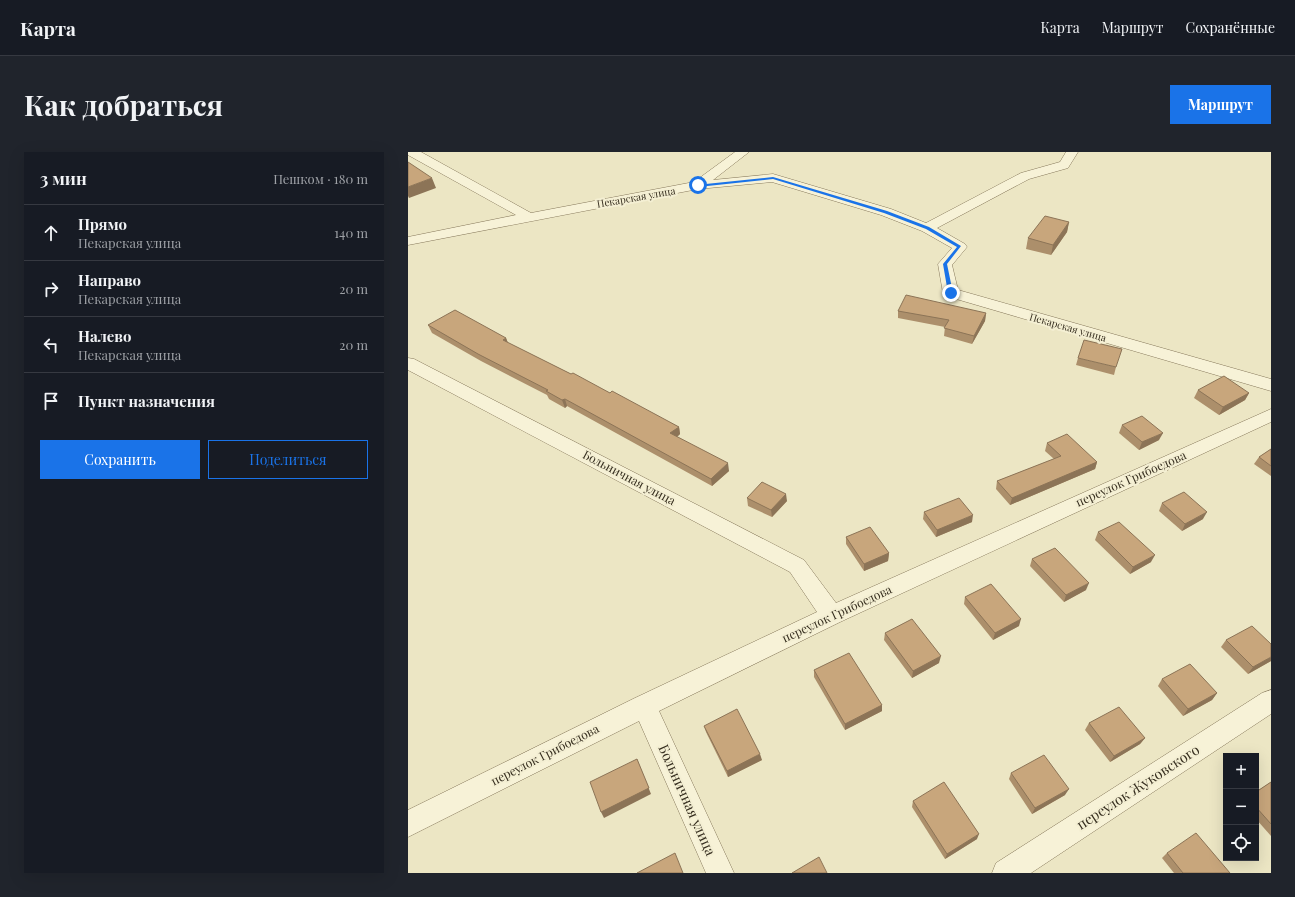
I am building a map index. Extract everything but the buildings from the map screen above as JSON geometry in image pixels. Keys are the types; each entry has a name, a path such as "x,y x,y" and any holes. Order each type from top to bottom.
{"street":[{"path":"412,152 529,216"},
{"path":"698,185 743,152"},
{"path":"927,228 1025,176 1064,165 1072,152"},
{"name":"Пекарская улица","path":"408,241 529,216 698,185 773,178 886,212 927,228 960,247 945,264 951,293 1271,385"},
{"name":"Больничная улица","path":"408,363 797,566 832,615"},
{"name":"переулок Грибоедова","path":"408,824 644,706 832,615 1271,415"},
{"name":"переулок Жуковского","path":"1006,873 1271,701"},
{"name":"Больничная улица","path":"644,706 720,873"}],"route":[{"path":"698,185 773,178 886,212 927,228 960,247 945,264 951,293"}]}
